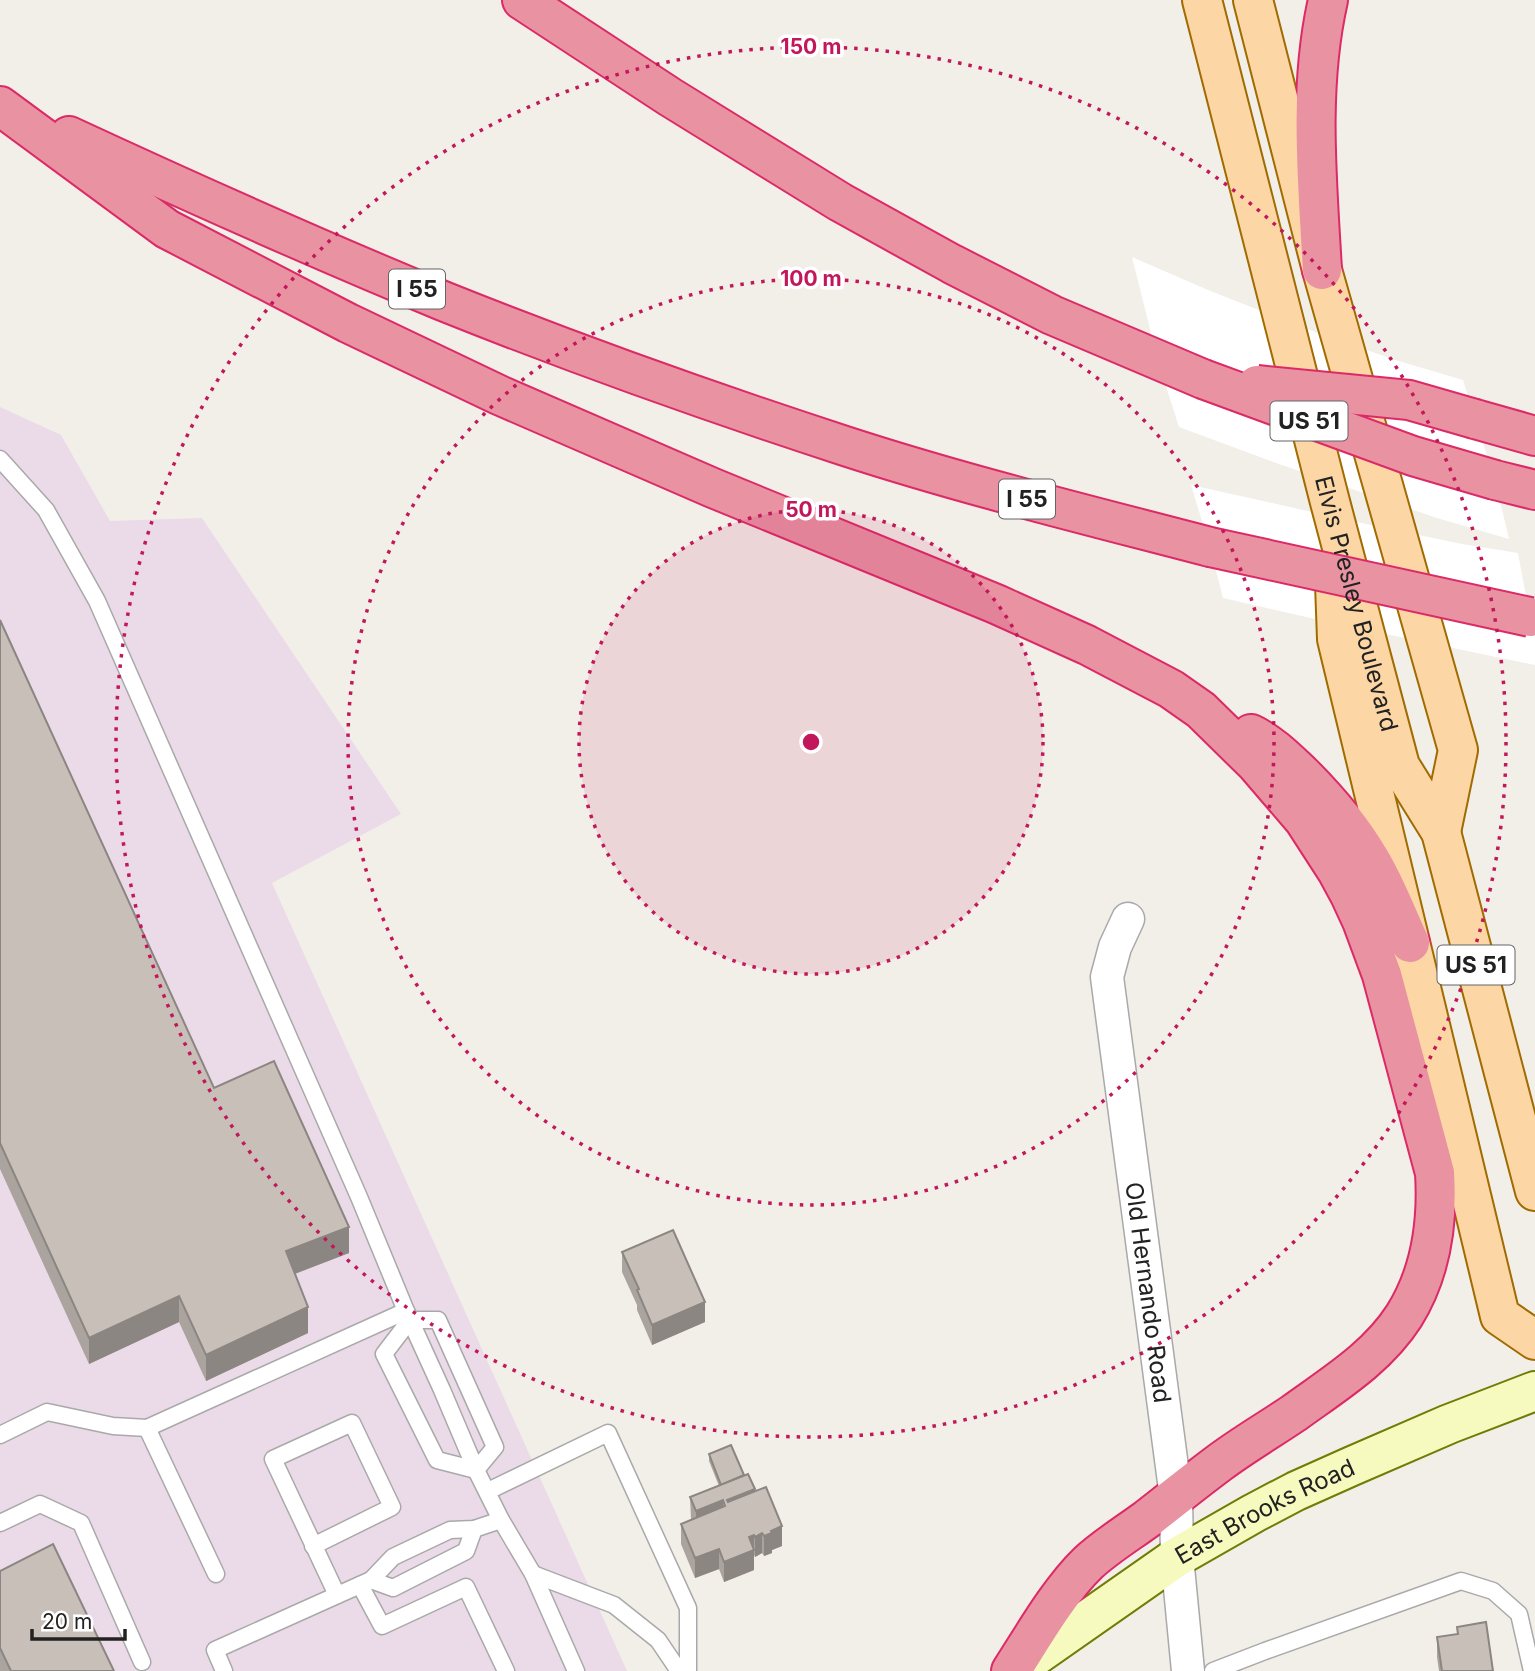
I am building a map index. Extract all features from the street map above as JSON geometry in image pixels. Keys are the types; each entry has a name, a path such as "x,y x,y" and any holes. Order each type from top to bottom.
{"highway":[{"path":"522,0 670,97 840,202 1052,315 1203,379 1413,456 1535,491"},
{"path":"1322,270 1316,124 1318,67 1328,0"},
{"path":"0,105 167,229 348,323 524,406 713,488 996,604 1087,645 1171,689 1202,710 1260,738 1317,789 1354,835 1370,859 1410,943"},
{"name":"I 55","path":"0,105 211,202 444,301 660,383 846,446 958,481 1210,547 1532,617"},
{"path":"1203,379 1409,400 1535,436"},
{"path":"1012,1671 1067,1588 1088,1563 1220,1462 1345,1377 1371,1356 1406,1314 1428,1262 1434,1228 1435,1172 1373,947 1337,871 1304,820 1256,764 1202,710"}],"main road":[{"name":"Elvis Presley Boulevard","path":"1202,0 1400,765 1441,832 1517,1098 1535,1191"},
{"name":"Elvis Presley Boulevard","path":"1253,0 1322,270 1458,750 1441,832"},
{"path":"1330,502 1338,639 1500,1316 1535,1340"},
{"name":"East Brooks Road","path":"1012,1671 1177,1557 1296,1490 1449,1424 1535,1391"}],"street":[{"name":"Old Hernando Road","path":"1128,919 1115,947 1107,977 1176,1497 1177,1557 1188,1671"}],"lane":[{"path":"0,459 46,510 97,601 476,1470 501,1520 533,1574 576,1671"},
{"path":"408,1316 384,1354 437,1460 476,1470"},
{"path":"0,1435 47,1412 113,1426 147,1428 408,1316 438,1320 495,1447 476,1470"},
{"path":"313,1546 392,1507 352,1423 273,1459 313,1546 337,1595"},
{"path":"147,1428 216,1574"},
{"path":"488,1491 608,1433 688,1608 688,1671"},
{"path":"0,1523 40,1504 80,1523 142,1662"},
{"path":"224,1671 215,1650 366,1583 393,1557 450,1530 474,1529 501,1520"},
{"path":"366,1583 393,1588 466,1551 474,1529"},
{"path":"533,1574 614,1605 658,1640 679,1671"},
{"path":"1213,1671 1461,1581 1493,1591 1519,1614 1532,1671"},
{"path":"366,1583 382,1626 466,1587 506,1671"}],"shaded area":[{"path":"0,407 61,435 110,521 202,518 401,814 272,883 627,1671 0,1671"}],"pier":[{"path":"1132,257 1304,328 1395,360 1463,380 1495,480 1509,539 1437,518 1179,427 1158,361"},
{"path":"1191,485 1462,544 1518,553 1535,634 1535,665 1223,598"}],"building":[{"path":"0,620 214,1088 274,1061 349,1227 286,1251 308,1307 206,1355 179,1296 89,1338 0,1143"},
{"path":"673,1230 705,1302 652,1325 622,1252"},
{"path":"731,1445 744,1475 721,1485 709,1454"},
{"path":"748,1474 755,1489 727,1500 728,1502 766,1487 782,1526 764,1536 762,1533 749,1537 754,1550 724,1562 719,1549 695,1558 681,1524 725,1506 723,1500 696,1511 690,1497"},
{"path":"53,1544 114,1671 11,1671 0,1648 0,1571"},
{"path":"1486,1622 1493,1671 1442,1671 1437,1637 1458,1634 1457,1627"}]}
